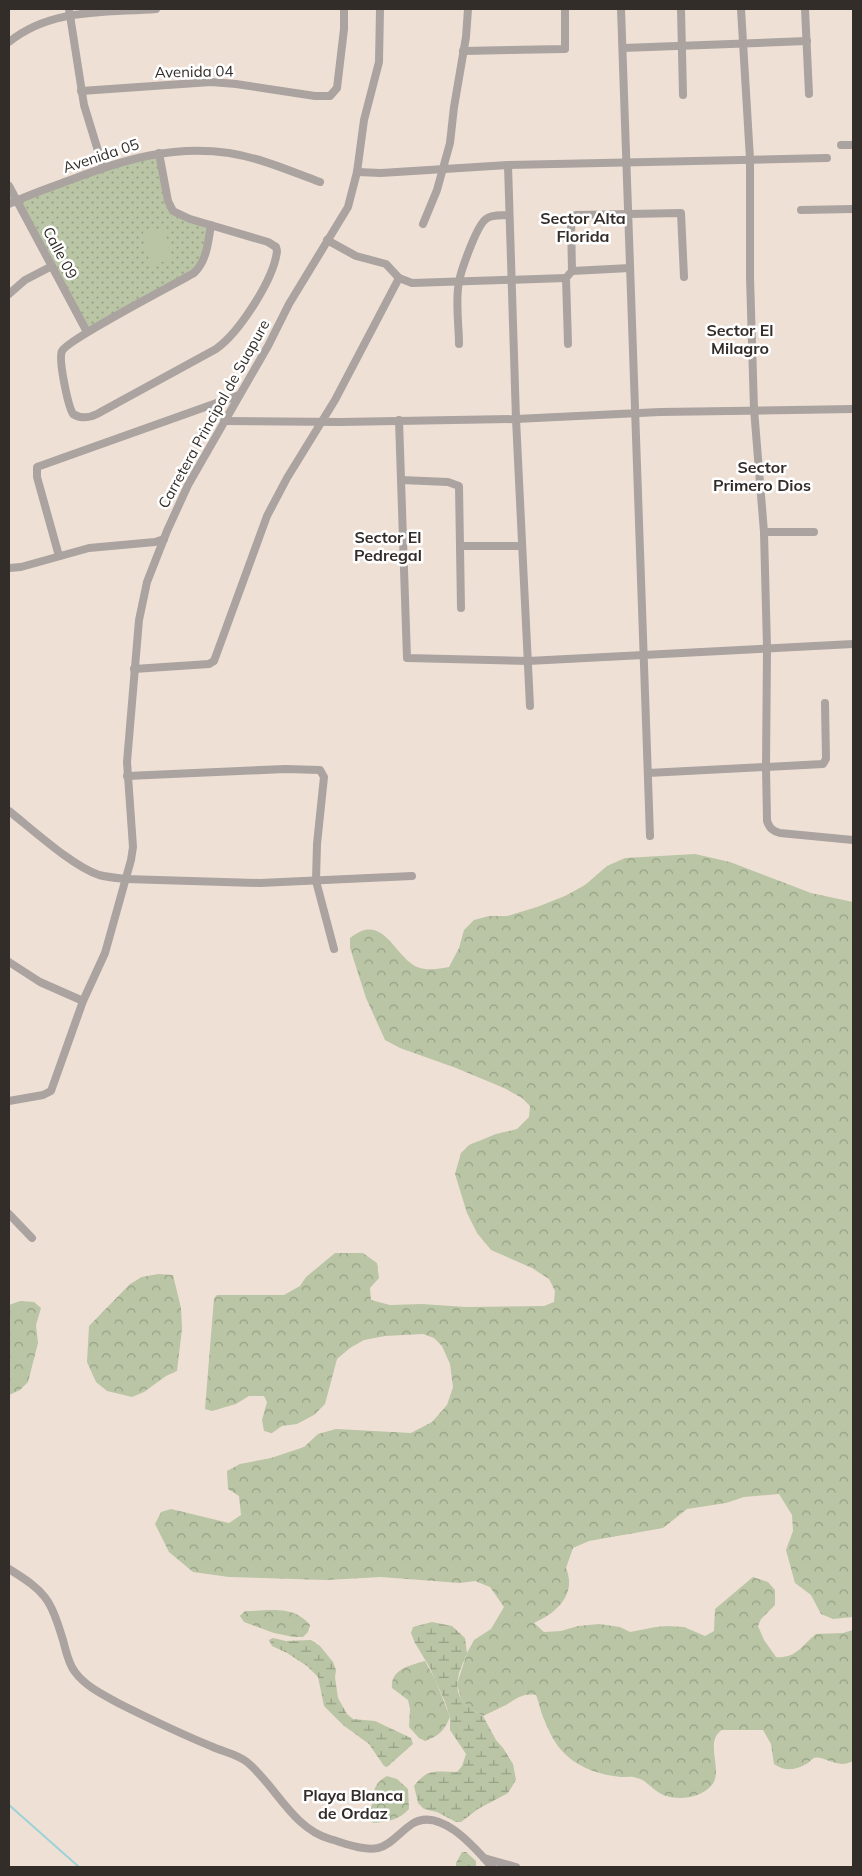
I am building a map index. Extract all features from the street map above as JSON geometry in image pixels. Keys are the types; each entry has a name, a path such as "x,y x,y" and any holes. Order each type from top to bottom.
{"street":[{"path":"9,42 46,21 70,12 156,9"},
{"name":"Avenida 04","path":"81,91 211,82 315,96 330,96 338,88 344,29 344,9"},
{"name":"Carretera Principal de Suapure","path":"9,1101 43,1095 51,1091 83,1002 105,953 131,860 133,839 127,776 134,669 144,593 181,498 268,346 288,304 348,207 357,172 364,120 379,62 380,9"},
{"path":"423,224 444,168 450,143 468,9"},
{"path":"463,51 565,48 565,9"},
{"path":"621,9 650,836"},
{"path":"681,9 683,95"},
{"path":"741,9 750,159 750,277 754,409 764,532 767,648 767,821 773,831 780,833 853,840"},
{"path":"805,9 809,94"},
{"path":"70,12 81,91 89,124 104,167"},
{"path":"622,48 807,41"},
{"path":"841,145 853,145"},
{"name":"Avenida 05","path":"13,202 104,167 159,153 199,151 231,154 260,160 320,182"},
{"path":"159,153 168,201 173,211 190,219 211,225 268,242 276,247 277,251 273,268 237,330 221,345 205,356 91,417 81,417 73,414 68,403 61,356 64,348 87,332 199,269 204,258 211,225"},
{"path":"357,172 381,173 508,165 627,164 827,158"},
{"path":"508,165 516,419 530,706"},
{"name":"Calle 09","path":"9,186 13,202 52,266 87,332"},
{"path":"801,210 853,210"},
{"path":"568,344 566,278 572,271 572,217 576,215 682,212 684,277"},
{"path":"460,344 459,282 481,224 492,216 509,215"},
{"path":"327,240 356,256 386,264 399,278 412,283 566,278"},
{"path":"9,294 25,280 52,266"},
{"path":"572,271 630,268"},
{"path":"134,669 209,664 214,661 267,516 287,478 335,400 399,278"},
{"path":"59,556 37,467 239,395"},
{"path":"224,421 322,422 516,419 754,409 853,409"},
{"path":"399,420 407,658 528,661 853,644"},
{"path":"401,480 448,482 459,486 461,608"},
{"path":"764,532 814,532"},
{"path":"9,568 21,567 89,548 155,542 164,539"},
{"path":"460,546 522,546"},
{"path":"648,773 823,764 826,759 825,703"},
{"path":"127,776 285,769 320,770 324,777 317,844 316,881 334,949"},
{"path":"9,812 82,867 97,874 126,879 237,883 412,876"},
{"path":"9,962 40,982 83,1002"},
{"path":"9,1214 32,1238"},
{"path":"9,1568 36,1587 50,1602 69,1661 81,1678 120,1704 247,1762 276,1792 299,1820 315,1833 352,1845 378,1848 412,1824 420,1820 434,1820 439,1821 454,1831 474,1847 492,1867"},
{"path":"484,1858 516,1867"}],"green space":[{"path":"159,153 170,207 211,225 201,265 87,332 17,201 9,204 9,186 16,200"},
{"path":"165,228 171,260 150,265 143,232"},
{"path":"695,854 730,862 811,893 853,902 853,1617 833,1619 821,1614 811,1595 795,1583 786,1550 793,1531 792,1515 779,1494 744,1497 726,1503 687,1509 663,1528 589,1541 573,1548 566,1568 569,1586 563,1602 550,1614 534,1623 544,1632 599,1624 620,1627 630,1632 656,1627 684,1627 705,1636 714,1631 715,1609 753,1577 768,1582 775,1590 775,1605 761,1619 758,1626 764,1640 776,1657 794,1654 816,1634 843,1633 853,1630 853,1761 842,1764 822,1758 814,1758 800,1767 782,1768 774,1764 771,1744 763,1730 722,1730 714,1742 715,1780 711,1786 700,1794 678,1798 658,1792 640,1779 599,1773 585,1768 572,1760 562,1751 552,1737 536,1695 520,1697 483,1716 468,1707 461,1699 457,1684 467,1653 474,1640 491,1629 504,1607 490,1587 475,1581 460,1583 381,1577 326,1580 229,1577 193,1572 169,1552 155,1524 161,1512 171,1509 229,1523 241,1515 239,1496 228,1489 227,1471 240,1464 271,1458 304,1447 318,1434 336,1429 411,1433 432,1422 447,1405 453,1387 450,1364 442,1346 434,1338 423,1334 385,1336 364,1340 350,1348 337,1359 325,1404 314,1415 297,1424 282,1426 272,1433 264,1431 262,1420 267,1402 264,1396 249,1396 236,1404 212,1411 205,1409 214,1298 217,1295 284,1295 300,1286 306,1277 335,1253 363,1253 377,1263 379,1278 370,1288 371,1300 390,1305 422,1304 466,1307 544,1306 554,1302 555,1291 549,1279 532,1268 491,1250 477,1233 467,1213 455,1174 461,1153 469,1145 496,1134 517,1129 529,1117 530,1106 522,1098 504,1088 400,1048 385,1040 366,998 350,948 350,938 361,931 371,929 387,938 417,967 437,969 449,967 459,948 464,930 474,920 489,916 507,916 565,896 585,885 607,866 625,858"},
{"path":"158,1274 173,1275 181,1308 182,1329 177,1371 166,1376 144,1392 132,1397 107,1391 96,1382 87,1362 89,1326 130,1284 142,1277"},
{"path":"20,1301 34,1302 41,1308 36,1325 38,1343 28,1382 20,1390 9,1395 9,1305"},
{"path":"245,1611 288,1611 303,1618 310,1625 308,1632 303,1637 274,1633 244,1622 240,1616"},
{"path":"432,1622 452,1626 465,1638 467,1653 459,1673 458,1692 467,1706 483,1716 496,1740 513,1764 516,1780 508,1793 478,1809 461,1822 456,1822 437,1812 424,1809 418,1803 414,1786 424,1776 433,1772 457,1772 462,1766 466,1754 450,1730 450,1717 445,1702 430,1668 411,1633 413,1627"},
{"path":"273,1638 286,1641 311,1640 320,1646 333,1662 336,1670 338,1698 347,1714 353,1719 375,1721 411,1738 413,1744 387,1767 384,1766 369,1744 343,1725 324,1706 318,1677 307,1666 272,1646 269,1640"},
{"path":"425,1661 435,1679 450,1717 446,1726 440,1732 425,1741 419,1738 409,1727 410,1709 408,1700 392,1688 392,1682 402,1669"},
{"path":"387,1776 397,1779 408,1789 409,1809 401,1816 392,1820 373,1823 369,1816 375,1788"},
{"path":"462,1852 466,1852 476,1861 476,1867 456,1867"}],"waterway":[{"path":"9,1805 79,1867"}],"district":[{"name":"Sector Alta Florida","path":"583,227"},
{"name":"Sector El Milagro","path":"740,339"},
{"name":"Sector Primero Dios","path":"762,476"},
{"name":"Sector El Pedregal","path":"388,546"},
{"name":"Playa Blanca de Ordaz","path":"353,1804"}]}
